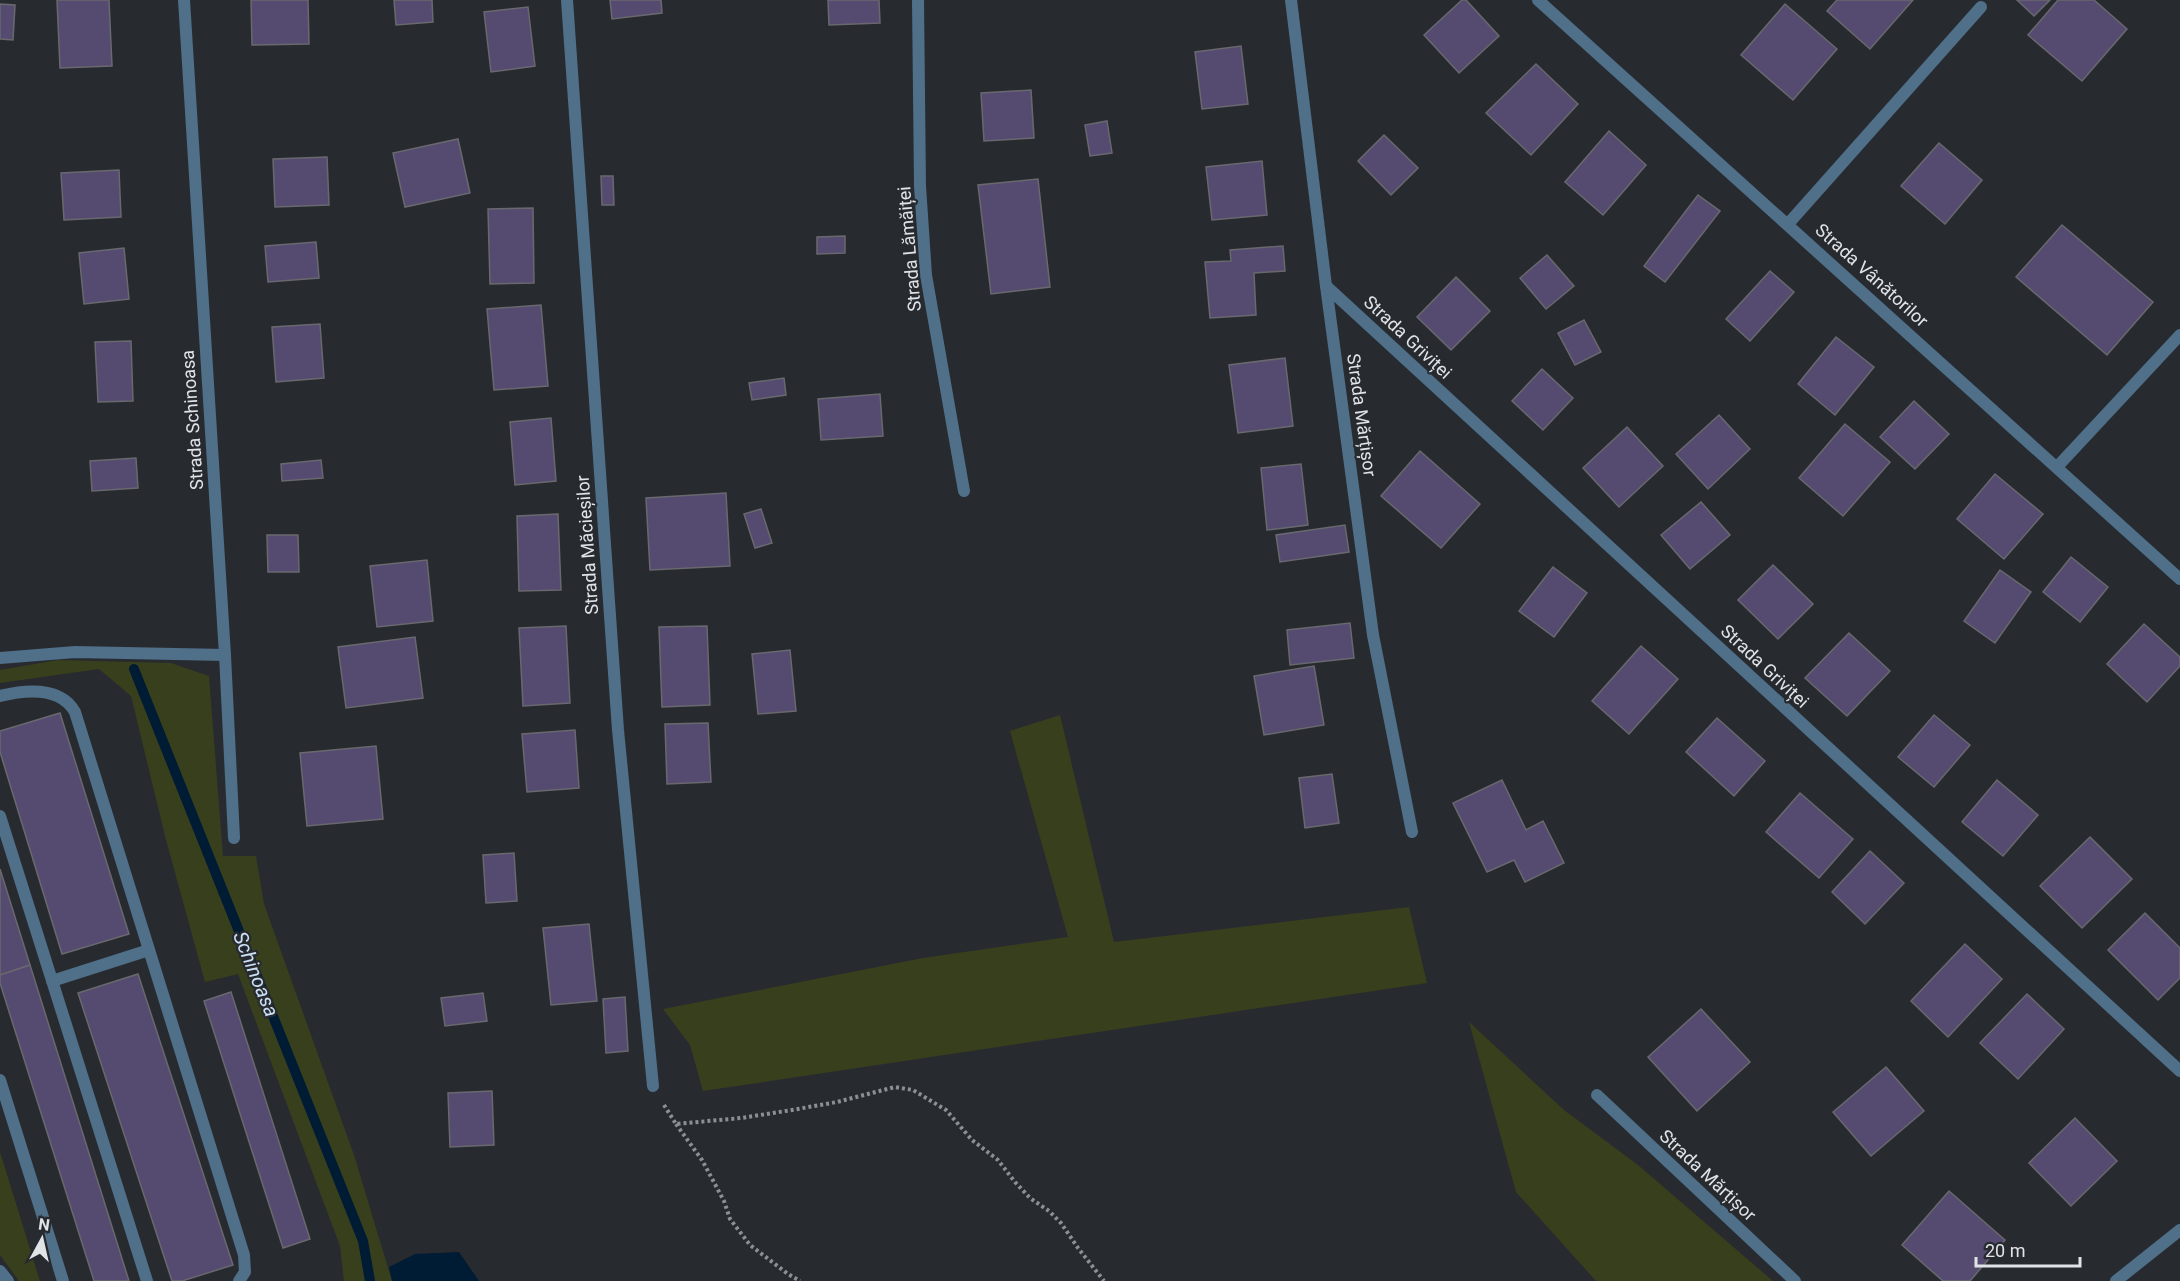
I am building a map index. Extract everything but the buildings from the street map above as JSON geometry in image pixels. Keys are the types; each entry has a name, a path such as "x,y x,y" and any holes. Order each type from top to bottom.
{"street":[{"name":"Strada Schinoasa","path":"184,0 225,655 234,838"},
{"name":"Strada Măcieșilor","path":"567,0 618,730 653,1086"},
{"name":"Strada Lămăiței","path":"918,0 920,186 926,275 964,491"},
{"name":"Strada Mărțișor","path":"1291,0 1326,286 1373,635 1412,832"},
{"name":"Strada Vânătorilor","path":"1538,0 2180,579"},
{"path":"1788,224 1981,6"},
{"name":"Strada Griviței","path":"1326,286 2180,1071"},
{"path":"2057,467 2180,335"},
{"path":"0,658 75,651 225,655"},
{"path":"0,696 42,692 64,699 71,706 244,1255 245,1278"},
{"path":"0,816 147,1281"},
{"path":"52,981 149,950"},
{"path":"0,1080 63,1281"},
{"name":"Strada Mărțișor","path":"1596,1095 1795,1281"},
{"path":"2115,1281 2180,1230"},
{"path":"0,1271 8,1281"}],"path":[{"path":"653,1086 676,1124 702,1160 724,1201 730,1219 750,1245 800,1281"},
{"path":"676,1124 741,1118 792,1110 837,1102 895,1087 913,1090 946,1110 972,1140 998,1160 1030,1198 1049,1211 1061,1223 1104,1281"}],"green space":[{"path":"58,660 171,663 209,676 223,856 256,856 264,904 354,1155 392,1281 344,1281 340,1246 238,974 205,982 166,840 131,696 99,669 0,683 0,670"},
{"path":"1060,715 1114,942 1409,907 1427,983 703,1091 690,1045 663,1009 923,958 1068,937 1010,731"},
{"path":"1469,1022 1564,1110 1638,1165 1773,1281 1596,1281 1516,1192"},
{"path":"0,1152 40,1281 19,1281 0,1255"}],"water":[{"path":"459,1252 479,1281 392,1281 389,1267 415,1254"}],"waterway":[{"name":"Schinoasa","path":"134,669 363,1241 370,1281"}]}
